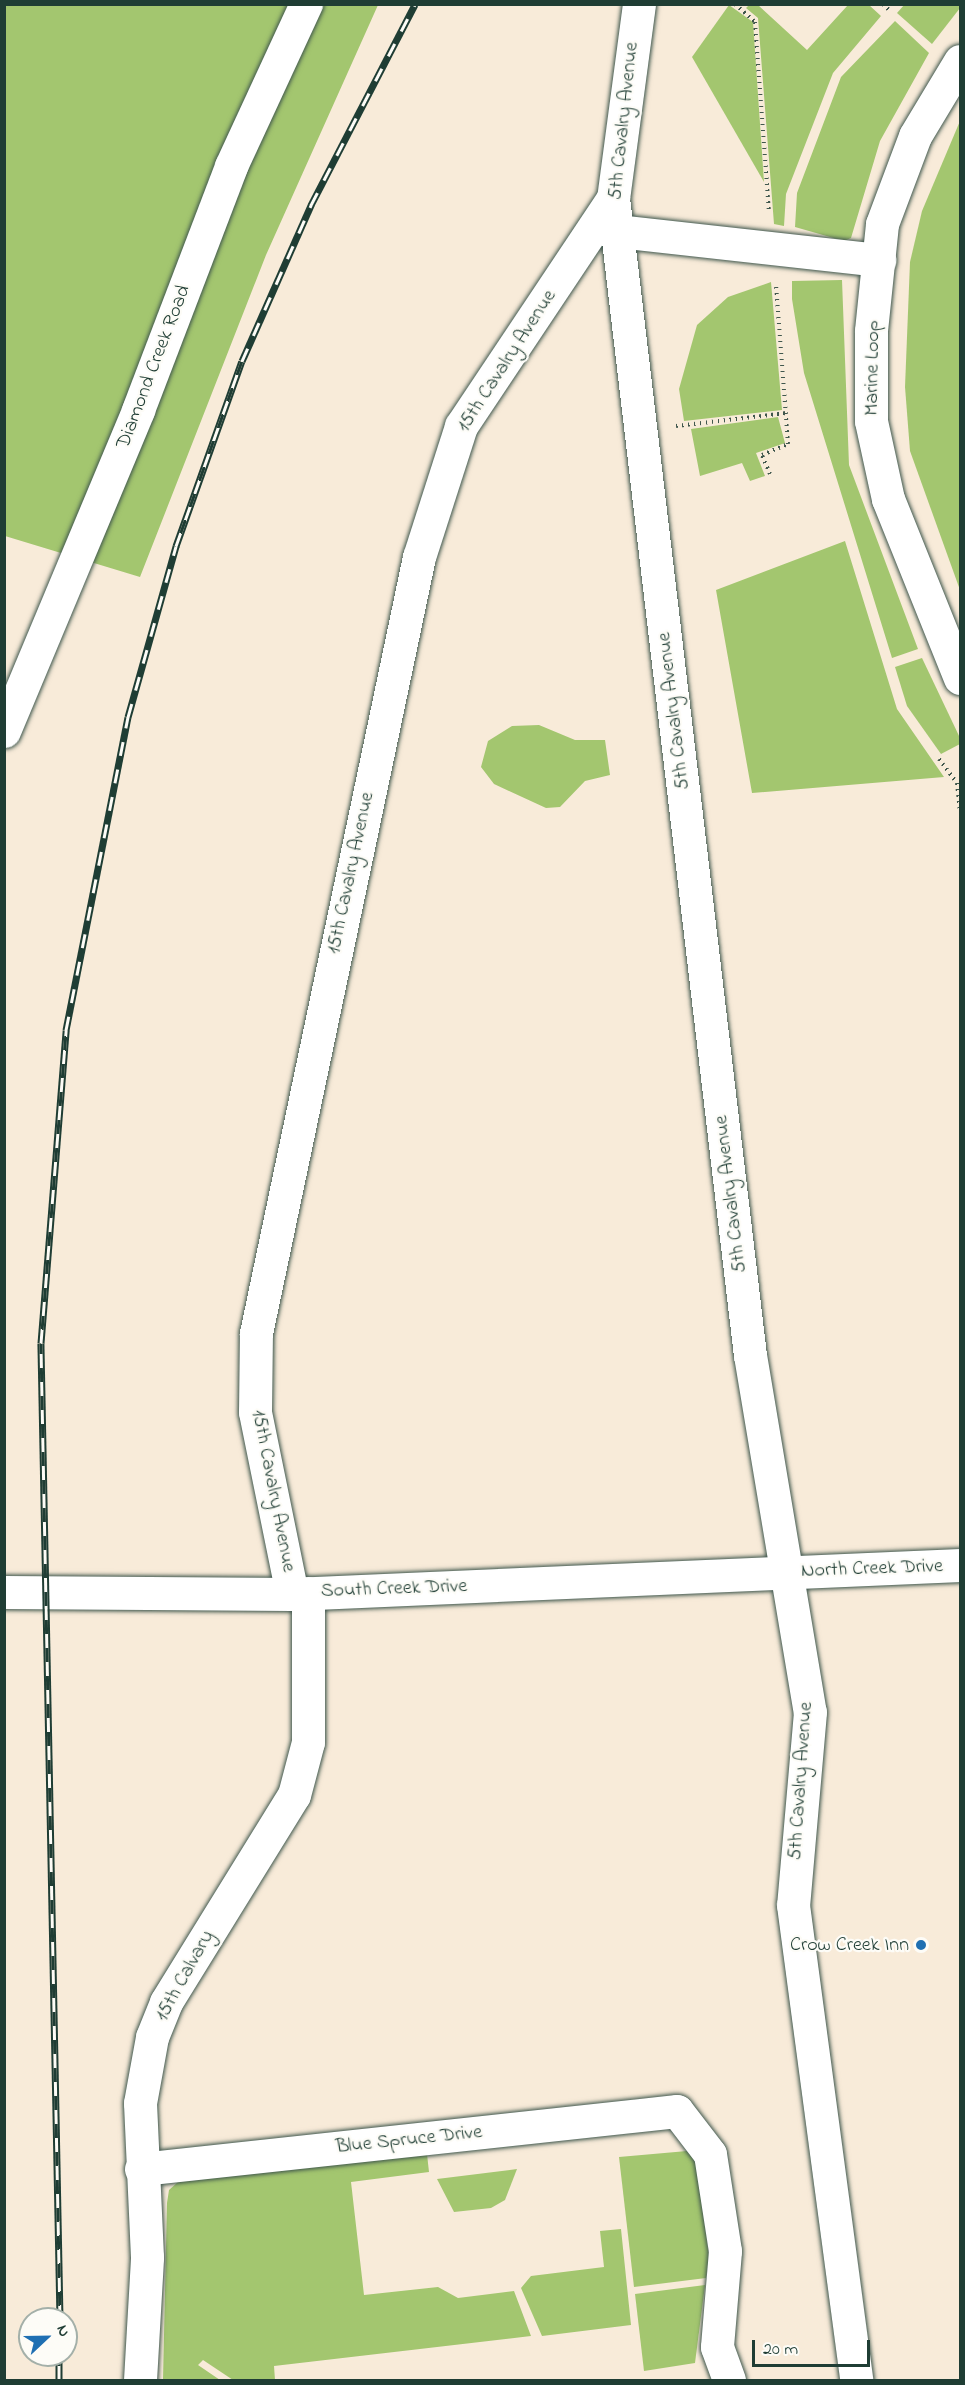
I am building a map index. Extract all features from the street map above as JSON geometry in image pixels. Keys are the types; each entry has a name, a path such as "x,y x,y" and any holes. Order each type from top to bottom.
{"street":[{"name":"Diamond Creek Road","path":"4,731 138,410 231,166 306,4"},
{"name":"5th Cavalry Avenue","path":"639,4 613,198 748,1344 783,1572 797,1619 810,1712 793,1905 856,2380"},
{"name":"Marine Loop","path":"960,61 915,136 882,224 871,421 888,500 960,678"},
{"name":"15th Cavalry Avenue","path":"300,1593 255,1412 256,1333 419,557 461,426 613,198"},
{"path":"617,231 879,260"},
{"name":"North Creek Drive","path":"783,1572 960,1565"},
{"name":"South Creek Drive","path":"4,1592 300,1593 783,1572"},
{"name":"15th Calvary","path":"140,2380 147,2258 141,2169 140,2103 152,2037 166,2002 294,1795 308,1742 300,1593"},
{"name":"Blue Spruce Drive","path":"141,2169 677,2111 710,2154 725,2251 717,2347 729,2380"}],"path":[{"path":"735,4 755,22 770,225"},
{"path":"883,4 891,12"},
{"path":"770,474 762,455 788,444 776,286"},
{"path":"640,430 786,413"},
{"path":"939,759 957,783 960,813"}],"green space":[{"path":"905,4 960,5 960,8 932,44 897,13"},
{"path":"4,5 378,5 266,255 140,577 5,536"},
{"path":"729,5 753,22 764,182 692,57"},
{"path":"749,5 758,5 807,50 848,5 869,5 881,16 833,73 786,194 784,226 774,224 758,18 746,8"},
{"path":"895,21 929,53 880,141 851,238 844,241 795,227 797,193 841,77"},
{"path":"960,121 960,590 910,451 905,387 910,262 922,211"},
{"path":"842,280 849,465 918,649 892,658 804,373 792,299 792,281"},
{"path":"771,282 782,410 684,421 679,389 697,325 728,297"},
{"path":"778,417 785,443 756,453 765,476 750,481 742,463 700,476 691,429"},
{"path":"845,541 897,709 944,777 752,793 716,590"},
{"path":"922,658 960,738 960,744 941,754 907,706 895,667"},
{"path":"539,725 575,740 605,740 610,775 585,781 560,807 546,808 494,784 481,767 488,741 512,726"},
{"path":"687,2151 695,2153 709,2257 706,2278 634,2287 619,2157"},
{"path":"427,2154 429,2172 351,2182 364,2295 438,2287 458,2298 514,2291 531,2336 274,2366 275,2380 233,2380 203,2360 198,2365 220,2380 163,2380 167,2203 169,2190 178,2182"},
{"path":"517,2169 505,2200 491,2208 454,2212 437,2179"},
{"path":"621,2229 631,2325 542,2336 521,2288 531,2276 604,2267 600,2231"},
{"path":"705,2285 695,2363 644,2371 635,2294"}],"railway":[{"path":"60,2307 41,1343 66,1030 128,717 176,546 242,361 311,205 415,4"},
{"path":"59,2367 59,2380"}],"place":[{"name":"Crow Creek Inn","path":"921,1945"}]}
